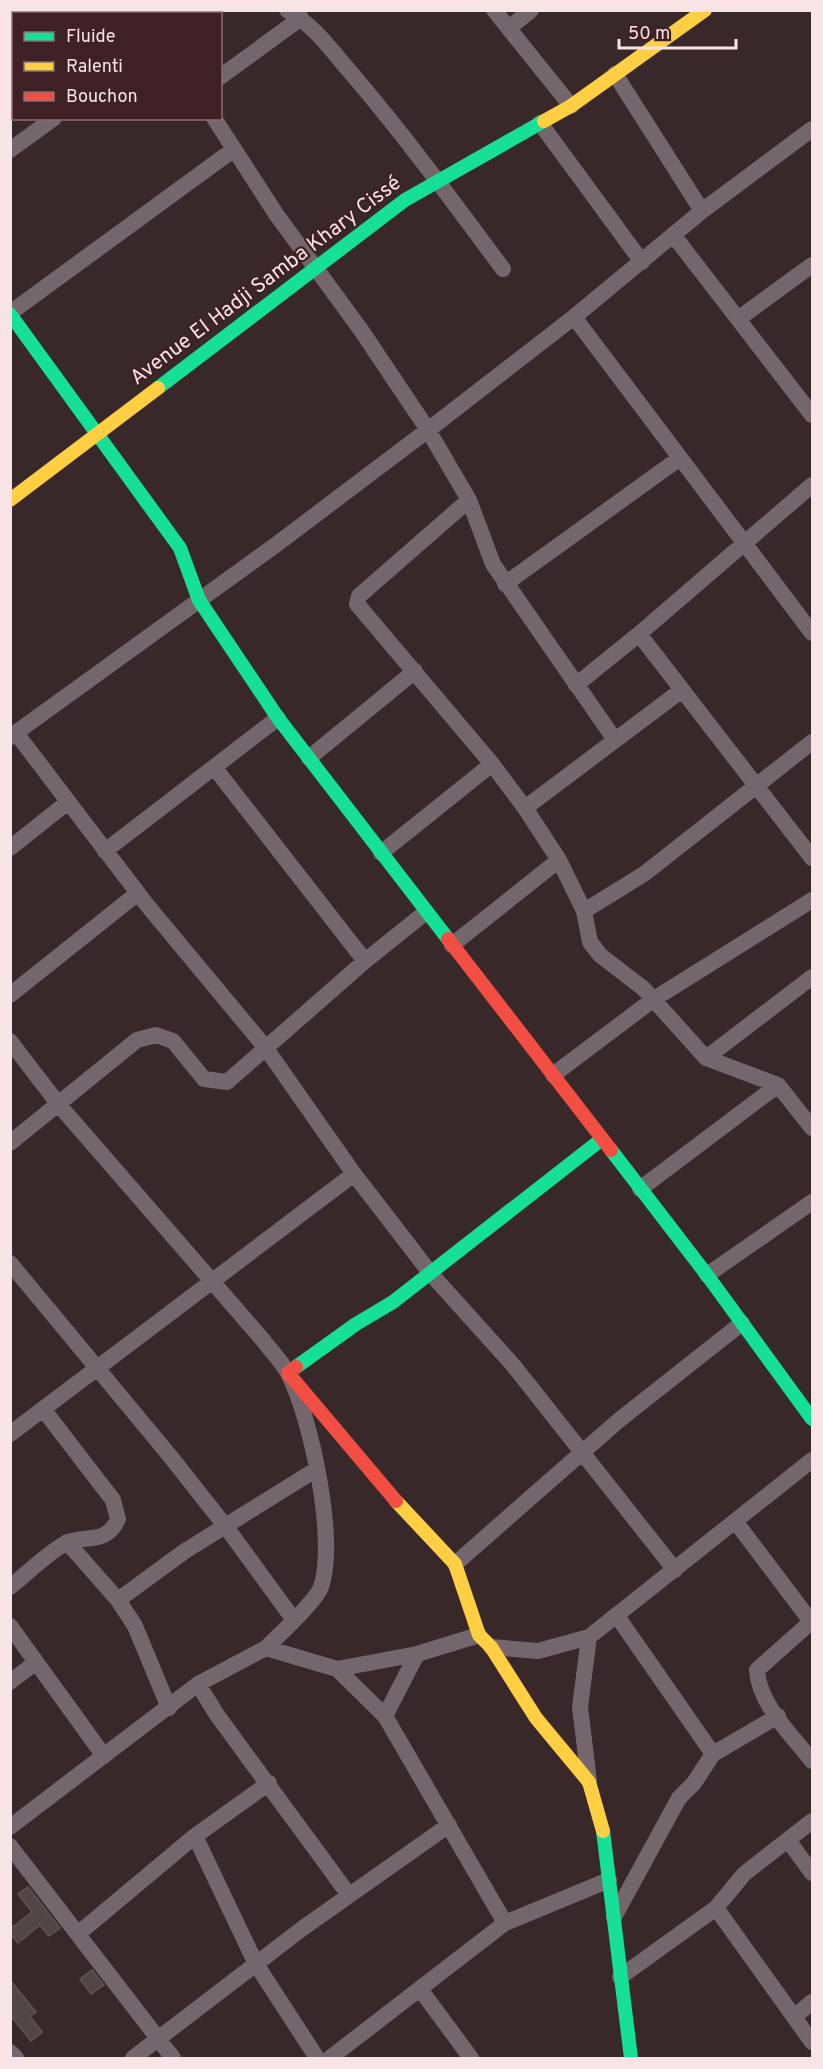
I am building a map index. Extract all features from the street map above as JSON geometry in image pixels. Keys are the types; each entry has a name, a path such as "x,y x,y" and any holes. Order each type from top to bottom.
{"street":[{"path":"494,10 571,106"},
{"path":"509,28 531,10"},
{"name":"Avenue El Hadji Samba Khary Cissé","path":"10,500 315,270 365,228 438,181 571,106 653,50 705,10"},
{"path":"222,75 294,14 367,91 503,269"},
{"path":"615,74 702,211"},
{"path":"10,150 51,120"},
{"path":"215,120 315,270 374,349 428,430 469,500 487,551 505,584 615,740"},
{"path":"540,123 642,262"},
{"path":"675,1570 513,1365 431,1274 354,1174 265,1047 138,893 13,735 200,600 428,430 574,317 702,211 813,129"},
{"path":"233,150 10,313 96,435 180,548 200,600 278,718 707,1275 813,1419"},
{"path":"674,236 813,415"},
{"path":"738,319 813,265"},
{"path":"574,317 813,633"},
{"path":"505,584 680,458"},
{"path":"576,684 639,634 813,485"},
{"path":"469,500 356,601 492,764 525,808 559,860 584,911 587,932 600,955 654,999 706,1058 778,1085 813,1128"},
{"path":"639,634 813,858"},
{"path":"309,758 415,671"},
{"path":"525,808 682,690"},
{"path":"105,851 278,718"},
{"path":"584,911 644,874 755,784 813,742"},
{"path":"381,853 492,764"},
{"path":"214,767 365,961"},
{"path":"10,848 68,802"},
{"path":"453,945 559,860"},
{"path":"10,995 138,893"},
{"path":"553,1075 654,999 813,900"},
{"path":"10,1143 136,1040 156,1035 173,1041 204,1079 227,1082 365,961 426,912"},
{"path":"706,1058 813,977"},
{"path":"13,1050 211,1283 263,1340 394,1499 455,1564 480,1635 491,1647 536,1718 590,1782"},
{"path":"640,1189 778,1085"},
{"path":"288,1373 431,1274 602,1139"},
{"path":"10,1434 354,1174"},
{"path":"707,1275 813,1202"},
{"path":"10,1263 226,1527 294,1620"},
{"path":"455,1564 582,1453 742,1323"},
{"path":"10,1827 198,1684 266,1648 321,1588 325,1546 325,1507 302,1412 288,1373"},
{"path":"10,1587 68,1542 101,1536 113,1527 118,1515 113,1500 43,1409"},
{"path":"491,1647 538,1651 589,1638 813,1460"},
{"path":"118,1600 185,1551 317,1469"},
{"path":"735,1521 812,1622 757,1670 763,1693 813,1761"},
{"path":"68,1542 118,1600 135,1626 169,1708"},
{"path":"617,1616 713,1754"},
{"path":"10,1626 34,1663 104,1756"},
{"path":"266,1648 337,1669 417,1654 480,1635"},
{"path":"589,1638 580,1707 590,1782 597,1803 609,1880 631,2058"},
{"path":"385,1716 417,1654"},
{"path":"10,1682 34,1663"},
{"path":"337,1669 385,1716 505,1923"},
{"path":"198,1684 217,1715 349,1894"},
{"path":"613,1918 680,1797 694,1783 713,1754 778,1716"},
{"path":"79,1933 195,1836 269,1783"},
{"path":"620,1977 716,1908 744,1874 813,1821"},
{"path":"133,2058 349,1894 448,1825"},
{"path":"195,1836 256,1964 317,2058"},
{"path":"788,1840 813,1873"},
{"path":"10,1846 79,1933 172,2058"},
{"path":"330,2058 505,1923 609,1880"},
{"path":"716,1908 813,2042"},
{"path":"420,1989 471,2058"},
{"path":"794,2017 813,2002"},
{"path":"10,2052 15,2058"}],"building":[{"path":"28,1887 60,1928 49,1936 40,1925 18,1943 10,1934 10,1929 32,1912 18,1894"},
{"path":"92,1970 104,1985 91,1994 80,1979"},
{"path":"10,1980 36,2012 30,2016 42,2032 31,2041 10,2015"}],"traffic: fast":[{"path":"158,388 405,200 544,121"},
{"path":"10,314 180,548 199,600 278,718 448,939"},
{"path":"296,1367 356,1324 393,1302 602,1139"},
{"path":"611,1150 707,1275 812,1419"},
{"path":"603,1831 631,2058"}],"traffic: slow":[{"path":"544,121 571,106 705,10"},
{"path":"10,500 158,388"},
{"path":"396,1501 455,1564 479,1635 491,1647 536,1718 589,1782 603,1831"}],"traffic: jam":[{"path":"448,939 611,1150"},
{"path":"296,1367 288,1373 396,1501"}]}
